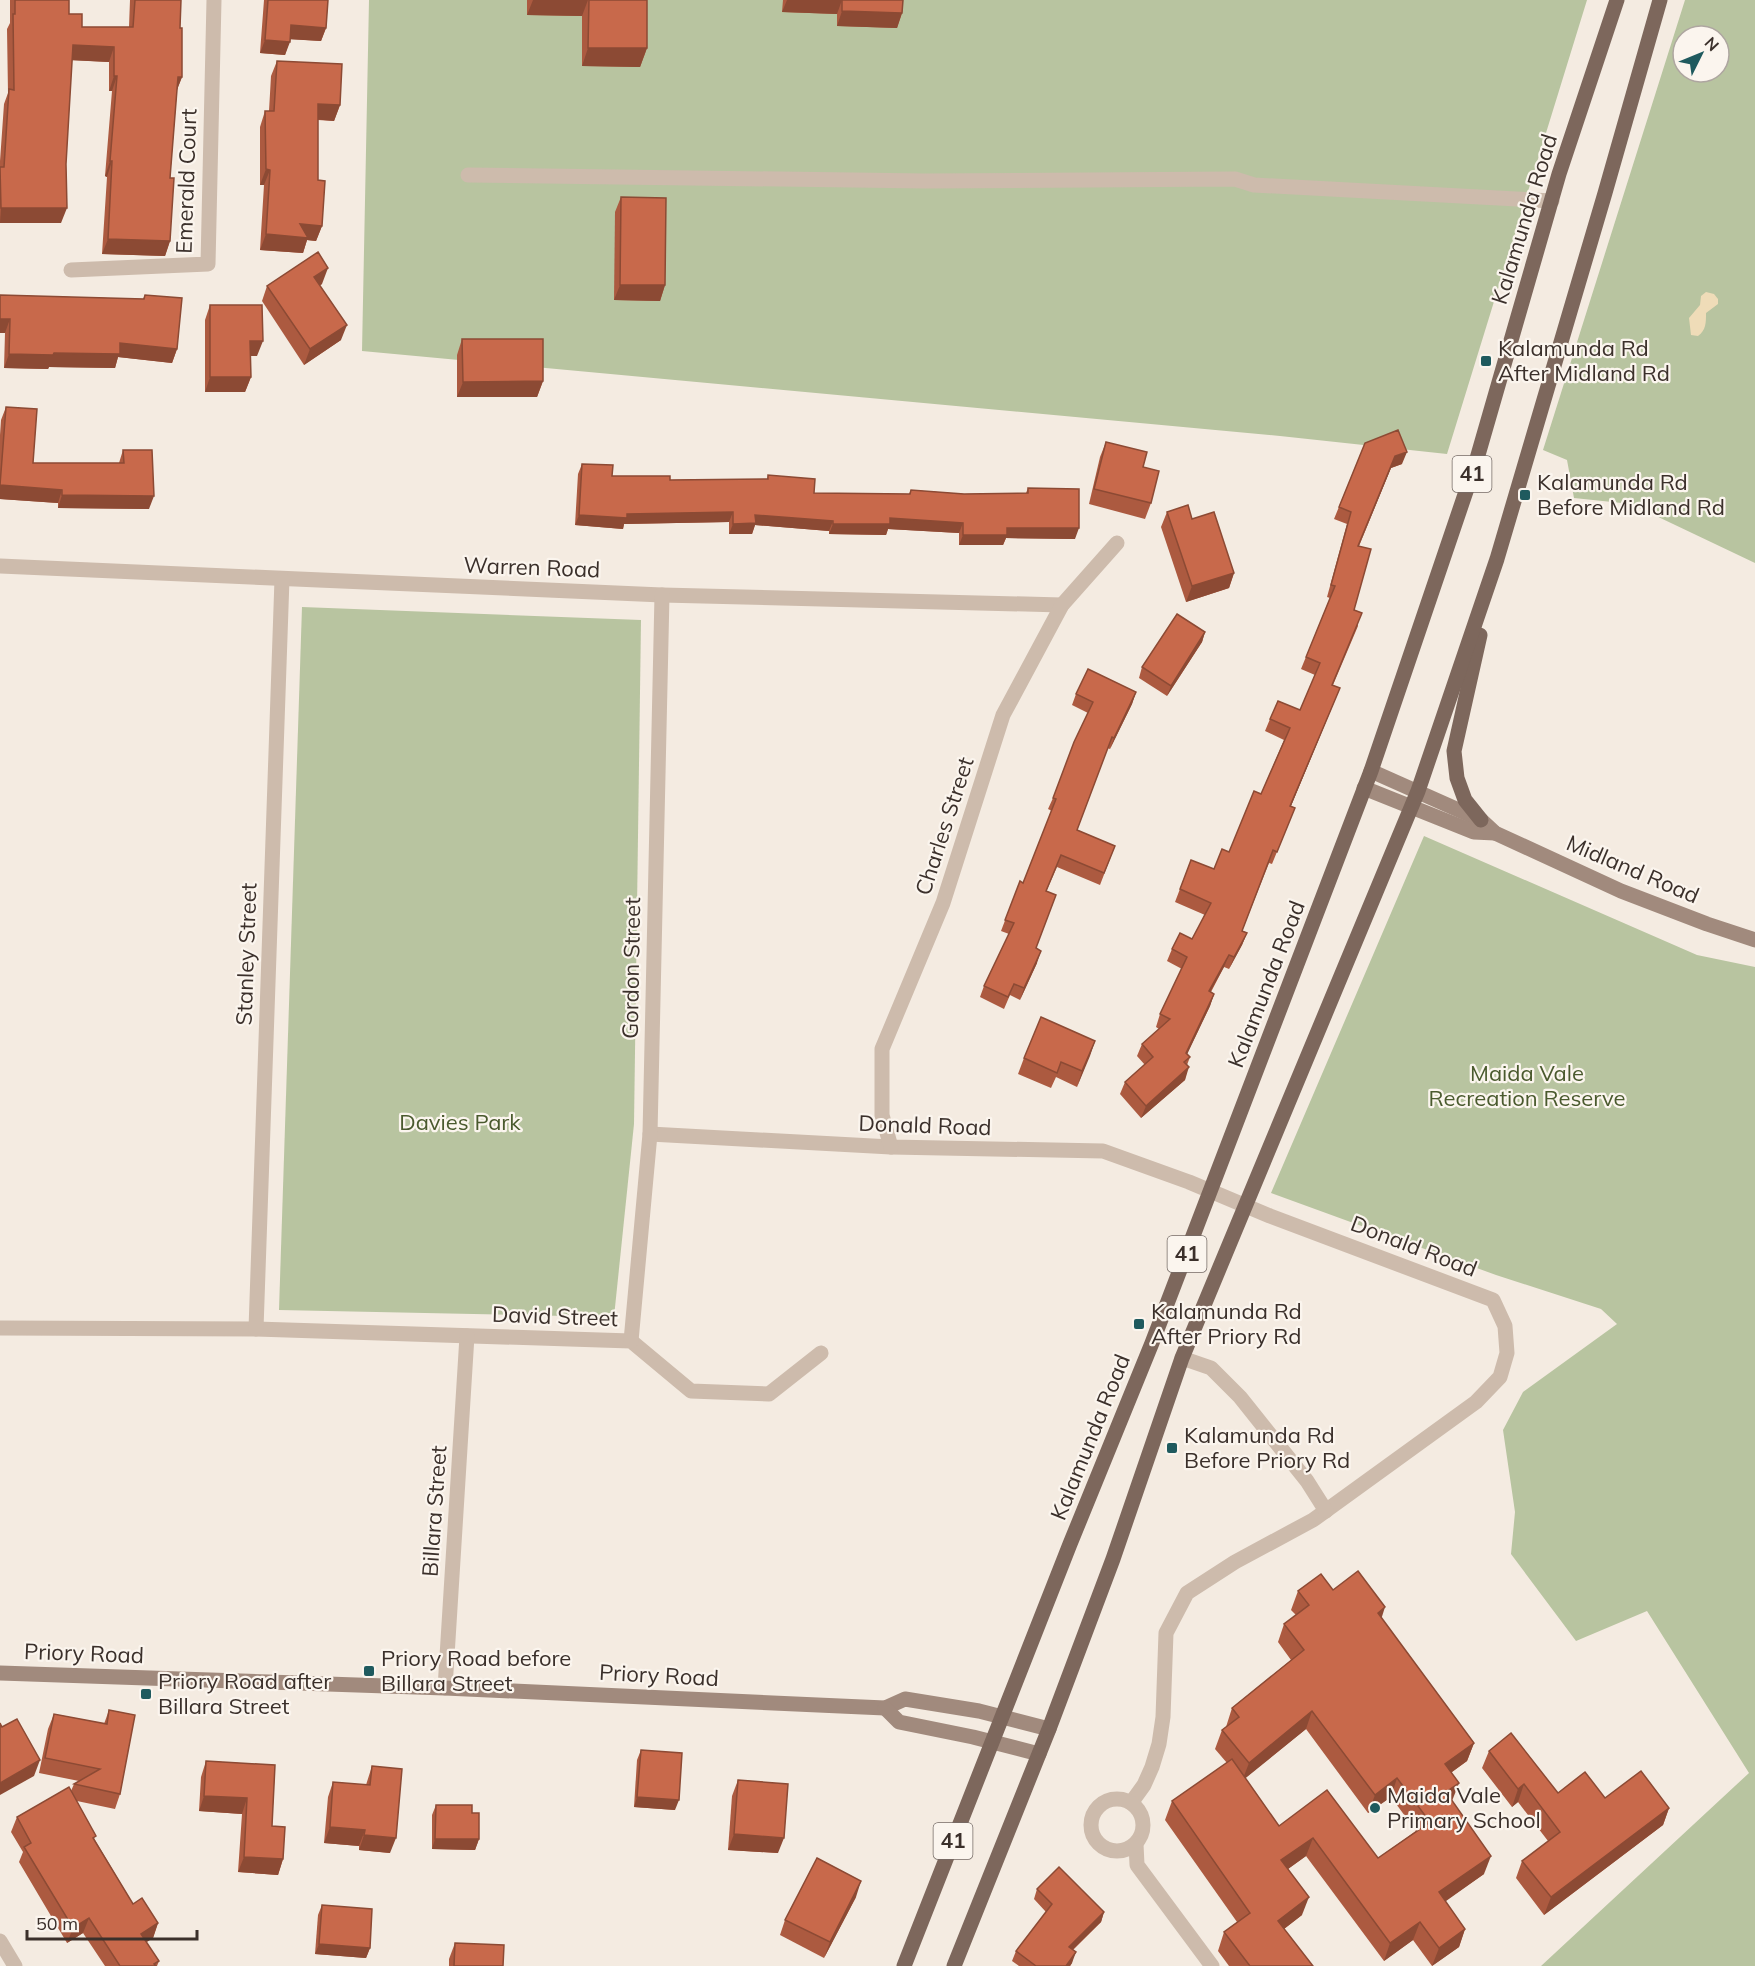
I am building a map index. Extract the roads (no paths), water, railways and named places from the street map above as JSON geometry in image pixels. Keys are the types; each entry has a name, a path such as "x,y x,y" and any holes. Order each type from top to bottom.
{"main road":[{"name":"Kalamunda Road","path":"904,1966 1212,1191 1371,771 1476,462 1552,201 1617,0"},
{"name":"41","path":"954,1966 1049,1730 1113,1559 1182,1358 1418,791 1497,559 1660,0"},
{"path":"1481,820 1466,800 1457,778 1454,751 1497,559"}],"street":[{"name":"Emerald Court","path":"71,270 208,264 214,0"},
{"path":"468,175 925,181 1234,179 1254,184 1552,201"},
{"name":"Charles Street","path":"891,1147 882,1114 882,1049 943,903 1003,715 1062,605 1117,543"},
{"name":"Warren Road","path":"0,566 662,595 1062,605"},
{"name":"Stanley Street","path":"256,1329 282,579"},
{"name":"Gordon Street","path":"631,1341 650,1134 662,595"},
{"name":"Midland Road","path":"1371,771 1481,820 1495,833 1621,891 1755,940"},
{"name":"Midland Road","path":"1364,788 1474,832 1495,833"},
{"name":"Donald Road","path":"650,1134 891,1147 1103,1151 1493,1300 1505,1326 1507,1353 1500,1377 1476,1402 1313,1521 1235,1562 1187,1593 1166,1633 1163,1717 1159,1744 1144,1785 1131,1803"},
{"name":"David Street","path":"0,1328 256,1329 631,1341 691,1391 768,1394 821,1353"},
{"name":"Billara Street","path":"445,1688 468,1336"},
{"path":"1182,1358 1211,1368 1240,1397 1307,1481 1326,1511"},
{"name":"Priory Road","path":"0,1673 445,1688 885,1708 905,1699 979,1711 1049,1730"},
{"path":"885,1708 898,1722 992,1741 1039,1754"},
{"path":"1120,1799 1131,1803 1137,1808 1143,1822 1136,1844 1126,1850 1109,1850 1099,1844 1093,1834 1091,1822 1095,1811 1103,1803 1120,1799"},
{"path":"1136,1844 1137,1865 1212,1966"},
{"path":"0,1941 15,1966"}],"place":[{"name":"Kalamunda Rd After Midland Rd","path":"1486,361"},
{"name":"Kalamunda Rd Before Midland Rd","path":"1525,495"},
{"name":"Kalamunda Rd After Priory Rd","path":"1139,1324"},
{"name":"Kalamunda Rd Before Priory Rd","path":"1172,1448"},
{"name":"Priory Road before Billara Street","path":"369,1671"},
{"name":"Priory Road after Billara Street","path":"146,1694"},
{"name":"Maida Vale Primary School","path":"1375,1808"}],"park label":[{"name":"Maida Vale Recreation Reserve","path":"1527,1086"},
{"name":"Davies Park","path":"460,1122"}]}
